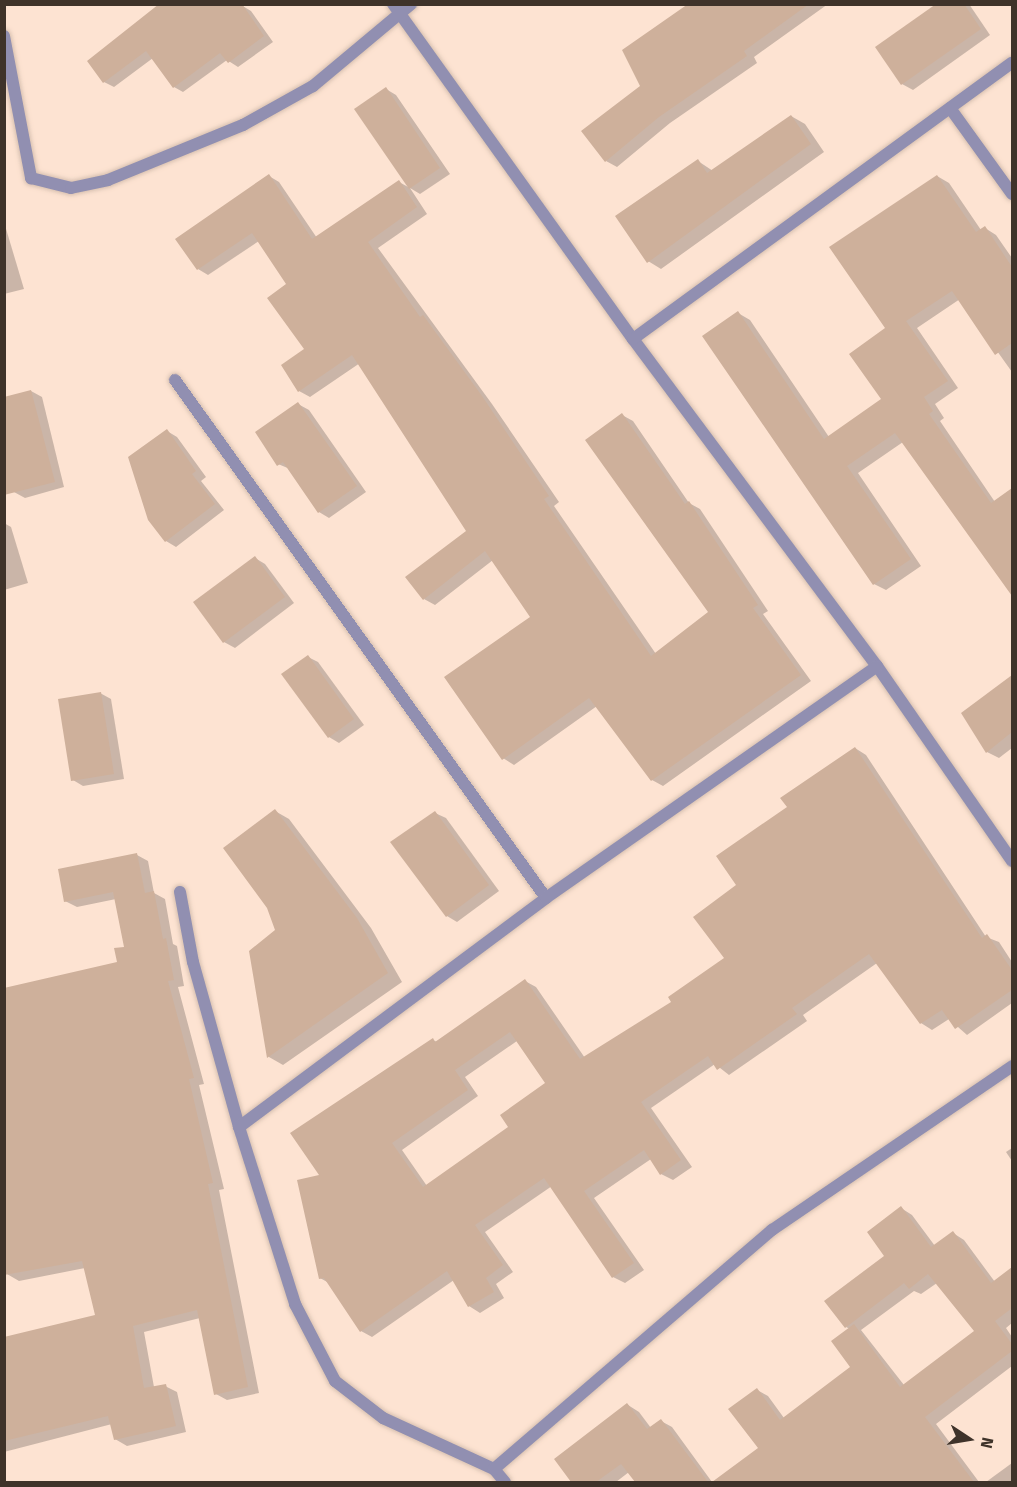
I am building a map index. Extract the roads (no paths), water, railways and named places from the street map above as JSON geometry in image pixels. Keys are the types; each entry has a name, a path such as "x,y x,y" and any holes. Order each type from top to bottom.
{"street":[{"path":"4,36 31,178 71,188 108,180 243,125 313,86 396,9 411,4"},
{"path":"396,9 633,339 878,666 1012,861"},
{"path":"633,339 1012,63"},
{"path":"950,108 1012,194"},
{"path":"176,380 546,898"},
{"path":"239,1127 546,898 878,666"},
{"path":"180,892 193,962 239,1127 295,1304 335,1382 383,1418 494,1468 505,1482"},
{"path":"494,1468 772,1230 1012,1066"}]}
